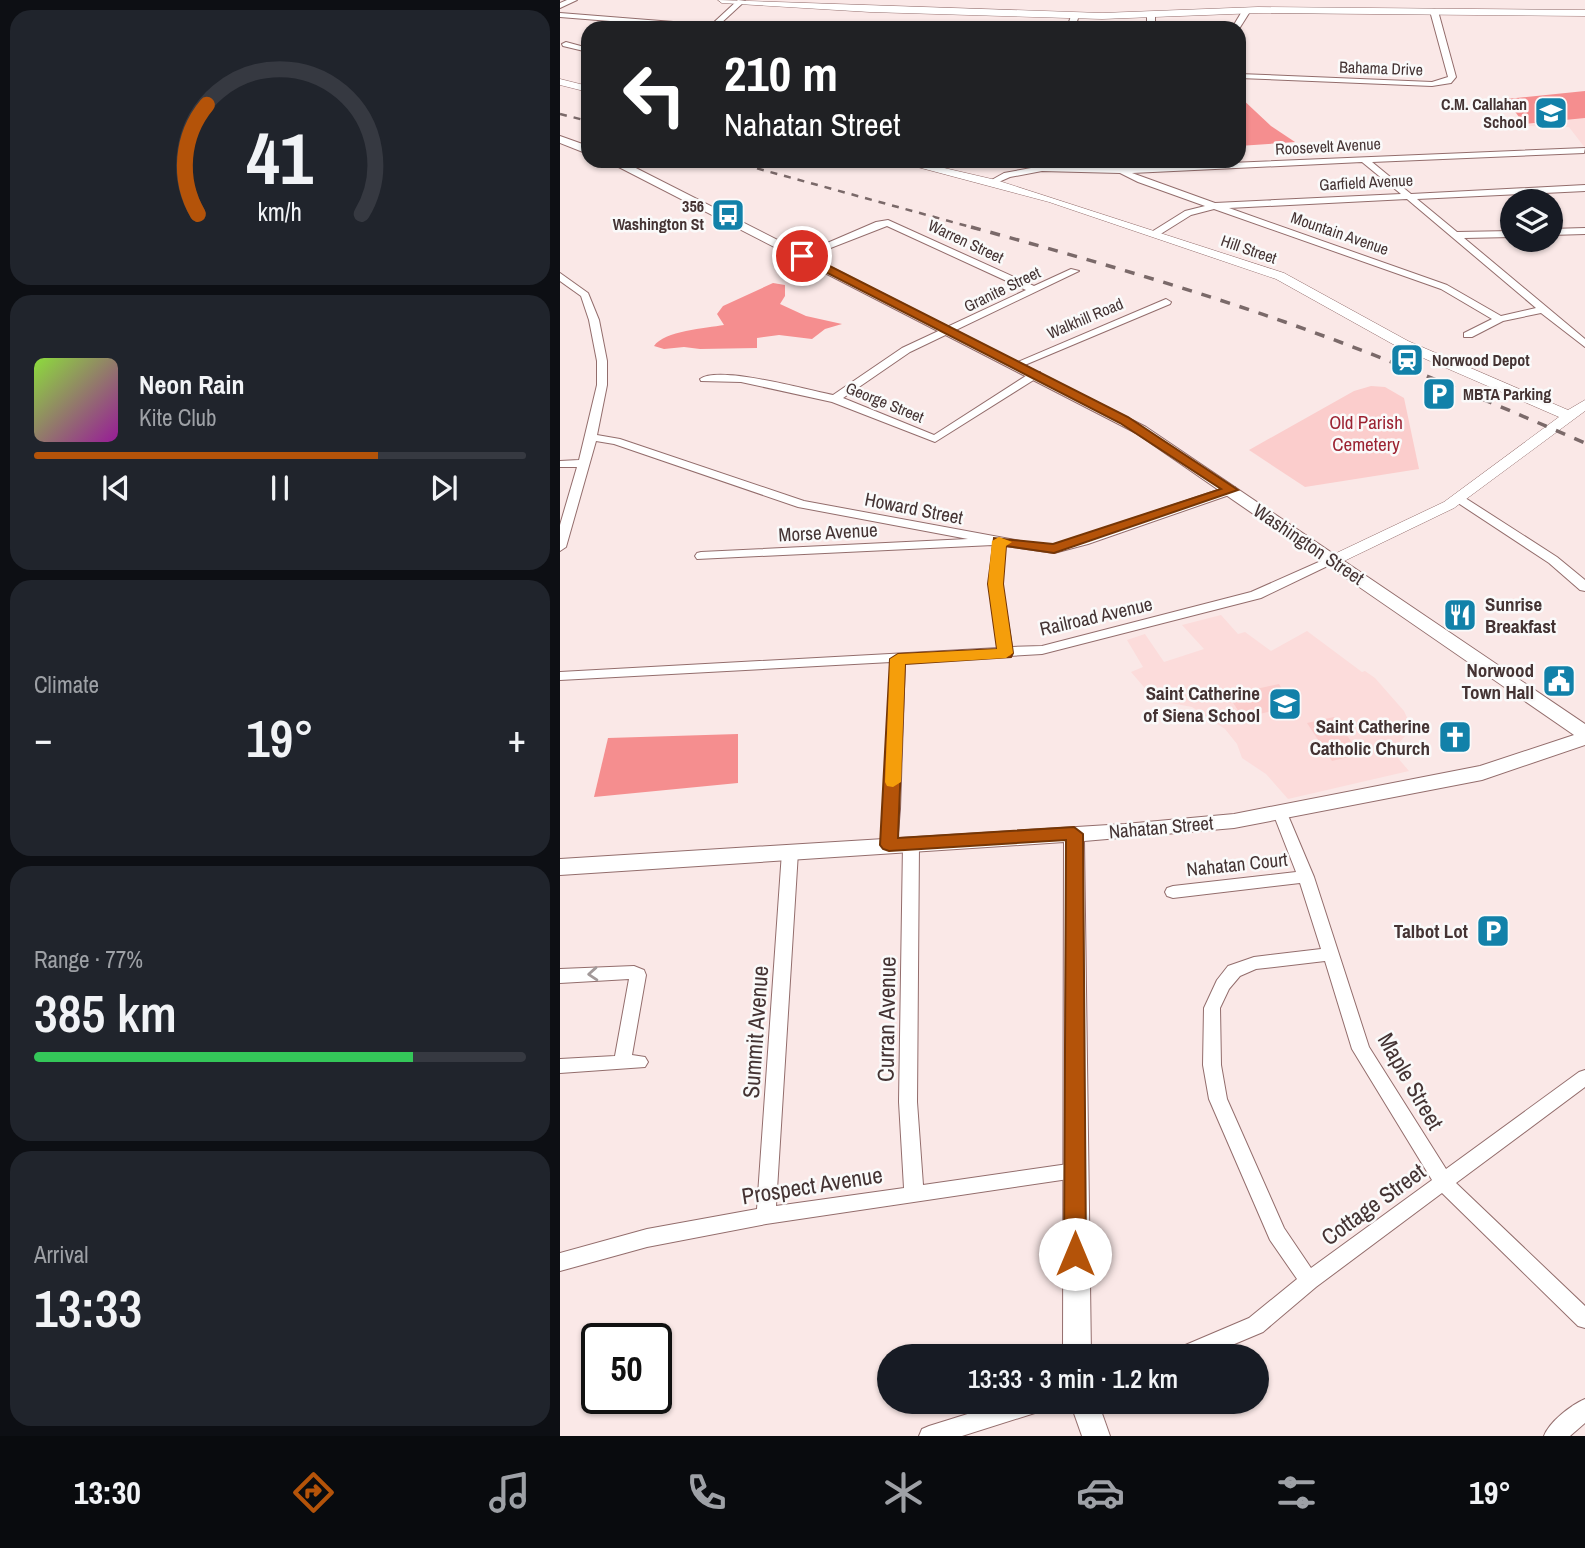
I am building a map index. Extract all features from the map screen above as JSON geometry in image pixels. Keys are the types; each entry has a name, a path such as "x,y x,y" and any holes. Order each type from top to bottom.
{"main road":[{"path":"560,139 581,147"},
{"name":"Washington Street","path":"627,168 1141,429 1585,733"},
{"name":"Nahatan Street","path":"560,867 1178,827 1280,813 1379,791 1482,773 1585,738"},
{"path":"1074,834 1077,1344"},
{"path":"1088,1414 1096,1436"}],"street":[{"path":"560,6 573,0"},
{"path":"722,0 1075,15 1151,15 1247,10 1585,13"},
{"path":"720,21 741,1"},
{"path":"1240,21 1247,10"},
{"name":"Bahama Drive","path":"1246,76 1374,82 1448,81 1452,77 1434,10"},
{"path":"560,15 631,21"},
{"path":"1073,21 1075,15"},
{"path":"1151,15 1151,21"},
{"path":"566,44 581,48"},
{"path":"560,84 581,88"},
{"name":"Roosevelt Avenue","path":"1246,162 1584,149"},
{"path":"1364,159 1585,344"},
{"name":"Hill Street","path":"931,168 992,182 1280,275 1403,344 1569,416"},
{"name":"Roosevelt Avenue","path":"992,182 1026,169 1058,168"},
{"name":"Mountain Avenue","path":"1124,168 1141,180 1444,287 1500,319"},
{"name":"Garfield Avenue","path":"1156,233 1188,213 1215,206 1585,188"},
{"name":"Warren Street","path":"802,256 884,223 894,225 1035,290"},
{"path":"1563,232 1585,231"},
{"path":"1456,235 1500,234"},
{"name":"Granite Street","path":"835,399 896,356 1074,271"},
{"path":"560,276 585,295 594,320 602,360 602,384 591,437 560,547"},
{"name":"Walkhill Road","path":"1016,365 1166,302"},
{"path":"1468,335 1500,319 1544,309"},
{"name":"George Street","path":"705,379 741,379 835,399 935,439 1036,374"},
{"name":"Railroad Avenue","path":"560,676 1042,650 1213,607 1256,594 1334,560 1460,498 1585,404"},
{"name":"Howard Street","path":"591,437 653,452 802,504 1054,549 1231,490"},
{"path":"560,464 583,463"},
{"path":"1460,498 1553,560 1585,587"},
{"path":"999,541 996,584 1006,653"},
{"name":"Morse Avenue","path":"701,556 999,541"},
{"path":"889,845 898,659"},
{"name":"Maple Street","path":"1280,813 1306,877 1361,1049 1444,1182 1585,1319"},
{"name":"Curran Avenue","path":"911,844 908,1102 914,1194"},
{"name":"Summit Avenue","path":"766,1216 790,852"},
{"name":"Nahatan Court","path":"1173,892 1306,877"},
{"path":"1309,1281 1277,1234 1217,1099 1212,1065 1212,1008 1223,985 1234,971 1254,963 1331,954"},
{"path":"560,976 627,972 638,975 630,1063 560,1066"},
{"name":"Cottage Street","path":"1211,1344 1256,1325 1309,1281 1585,1077"},
{"name":"Prospect Avenue","path":"560,1262 647,1238 766,1216 1075,1171"},
{"path":"1554,1436 1585,1409"},
{"path":"929,1436 1000,1414"}],"shaded area":[{"name":"C.M. Callahan School","path":"1585,91 1585,118 1524,124 1506,99"},
{"name":"C.M. Callahan School","path":"1585,93 1585,148 1569,127 1527,126 1509,99"},
{"path":"1246,103 1271,126 1295,142 1246,146"},
{"path":"773,283 785,285 785,296 780,304 806,316 842,324 825,329 812,339 779,335 757,338 757,348 664,349 654,346 676,334 724,325 717,314 723,306"},
{"name":"Saint Catherine of Siena School","path":"1221,615 1238,634 1245,632 1271,651 1307,631 1362,672 1365,671 1375,678 1404,711 1412,728 1392,751 1409,771 1288,799 1266,774 1242,758 1237,744 1225,729 1192,707 1155,700 1131,672 1143,667 1127,640 1145,634 1164,662 1204,649 1182,625"},
{"path":"738,734 738,783 594,797 608,738"}],"green space":[{"name":"Old Parish Cemetery","path":"1371,386 1385,387 1404,398 1419,469 1305,487 1249,450 1354,391"},
{"path":"1279,684 1293,706 1243,718 1228,695"},
{"path":"1334,717 1360,754 1332,761 1307,723"}],"railway":[{"path":"560,114 581,119"},
{"path":"756,168 978,229"},
{"path":"971,227 1129,272 1285,322 1436,380 1585,443"}],"slow traffic":[{"path":"893,782 898,659 1006,653 996,584 999,541 1005,542"}],"place":[{"name":"C.M. Callahan School","path":"1551,113"},
{"name":"356 Washington St","path":"728,215"},
{"name":"Norwood Depot","path":"1407,360"},
{"name":"MBTA Parking","path":"1439,394"},
{"name":"Sunrise Breakfast","path":"1460,615"},
{"name":"Norwood Town Hall","path":"1559,681"},
{"name":"Saint Catherine of Siena School","path":"1285,704"},
{"name":"Saint Catherine Catholic Church","path":"1455,737"},
{"name":"Talbot Lot","path":"1493,931"}],"route":[{"path":"802,256 1141,429 1231,490 1054,549 999,541 996,584 1006,653 898,659 889,845 1074,834 1075,1254"}]}
